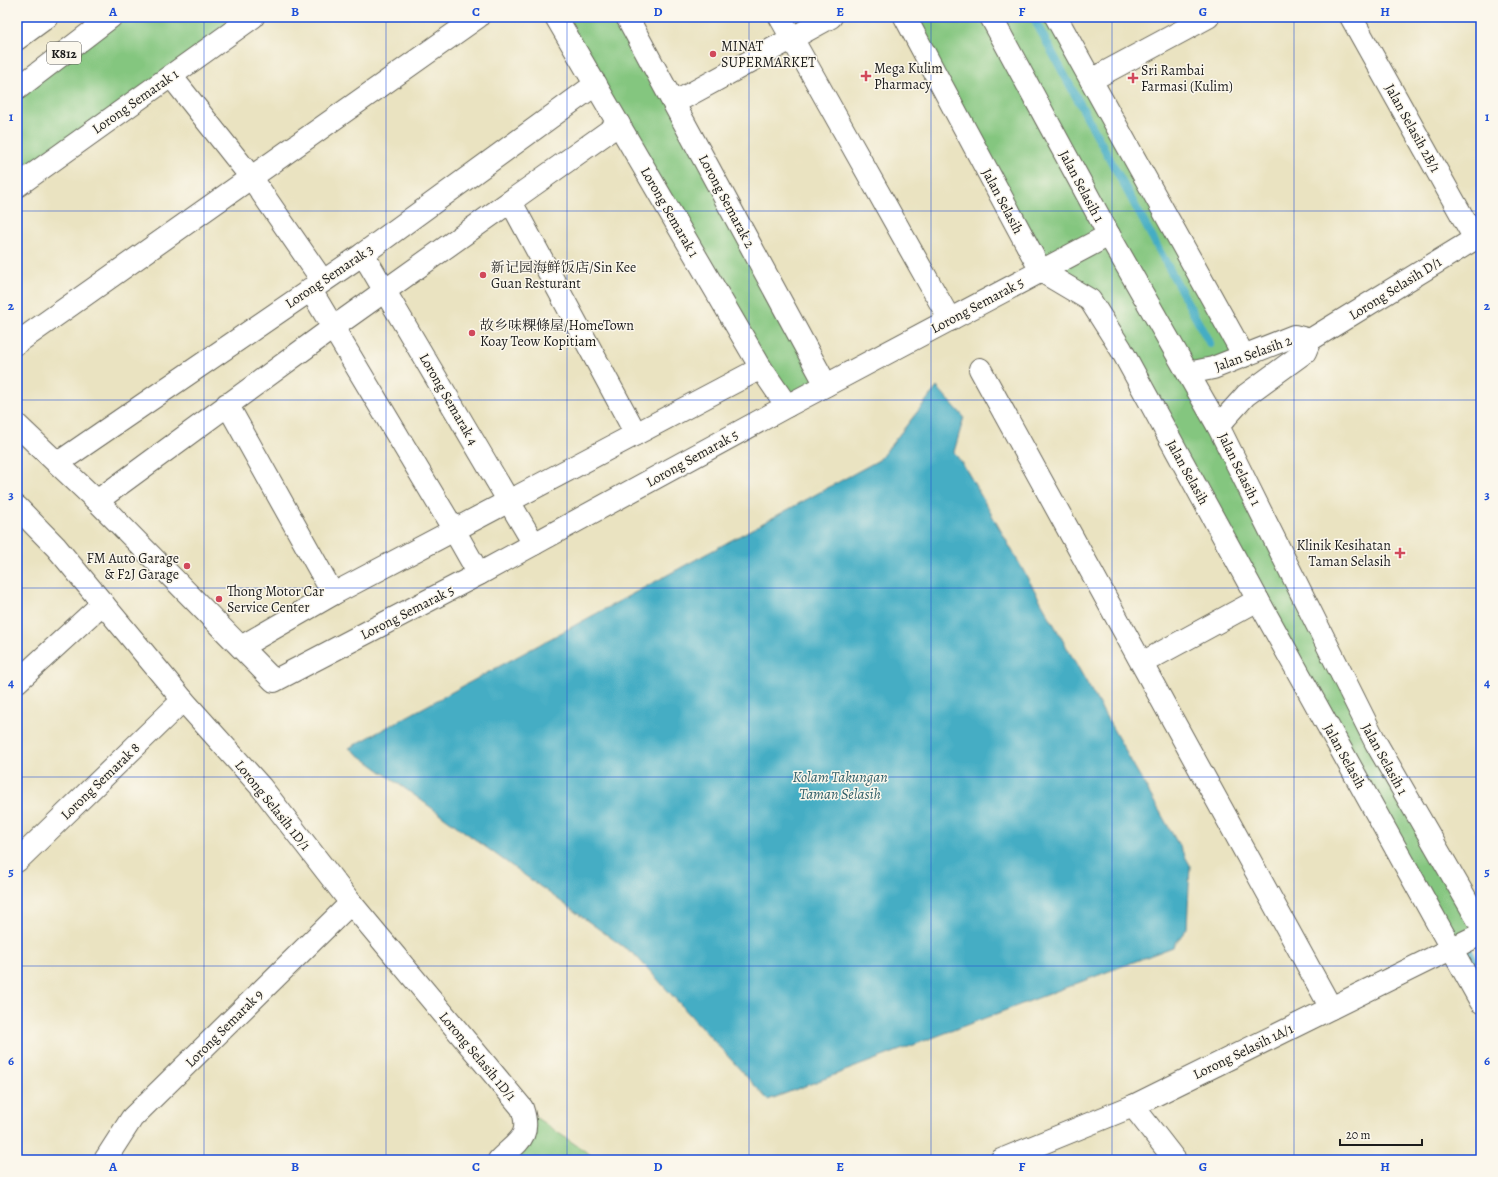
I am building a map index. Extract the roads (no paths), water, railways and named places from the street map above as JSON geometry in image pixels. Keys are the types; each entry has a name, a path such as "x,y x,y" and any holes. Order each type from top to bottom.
{"street":[{"name":"K812","path":"17,39 47,17"},
{"name":"K812","path":"17,89 111,17"},
{"name":"Lorong Semarak 1","path":"17,186 253,17"},
{"path":"17,343 478,17"},
{"name":"Lorong Semarak 1","path":"556,17 761,368 787,406"},
{"name":"Lorong Semarak 2","path":"627,17 826,385"},
{"path":"780,17 950,320"},
{"path":"674,103 831,17"},
{"name":"Jalan Selasih","path":"905,17 1040,271 1090,300 1121,349 1258,600 1481,1002"},
{"name":"Jalan Selasih 1","path":"991,17 1109,235 1218,426 1368,730 1481,925"},
{"path":"1056,17 1244,356"},
{"path":"1091,80 1208,17"},
{"name":"Jalan Selasih 2B/1","path":"1351,17 1478,237"},
{"path":"171,76 251,177 316,284 334,327 479,574"},
{"name":"Lorong Semarak 3","path":"58,463 316,284 363,254 596,84"},
{"path":"97,501 227,404 619,124"},
{"path":"511,202 636,434"},
{"name":"Lorong Semarak 5","path":"241,647 274,681 479,574 826,385 1109,235"},
{"name":"Lorong Selasih D/1","path":"1310,340 1478,237"},
{"name":"Lorong Semarak 4","path":"363,254 386,290 534,544"},
{"name":"Jalan Selasih 2","path":"1188,372 1213,368 1294,336 1310,340 1305,352 1246,395 1218,426"},
{"path":"17,425 97,501 241,647 334,594 761,368"},
{"path":"980,369 1331,1008"},
{"path":"227,404 334,594"},
{"name":"Lorong Selasih 1D/1","path":"17,507 56,547 183,700 261,787 350,903 522,1108 527,1122 525,1135 499,1160"},
{"path":"1142,663 1258,600"},
{"path":"17,682 103,603"},
{"name":"Lorong Semarak 8","path":"17,861 183,700"},
{"name":"Lorong Semarak 9","path":"105,1160 132,1118 350,903"},
{"name":"Lorong Selasih 1A/1","path":"1001,1160 1133,1106 1481,934"},
{"path":"1133,1106 1175,1160"}],"water":[{"name":"Kolam Takungan Taman Selasih","path":"937,387 964,417 954,452 967,471 1190,865 1187,928 1173,947 768,1100 636,956 349,748 879,460"}],"waterway":[{"path":"1033,17 1210,344"},
{"path":"1465,943 1481,974"}],"place":[{"name":"MINAT SUPERMARKET","path":"713,54"},
{"name":"Mega Kulim Pharmacy","path":"866,76"},
{"name":"Sri Rambai Farmasi (Kulim)","path":"1133,78"},
{"name":"新记园海鲜饭店/Sin Kee Guan Resturant","path":"483,275"},
{"name":"故乡味粿條屋/HomeTown Koay Teow Kopitiam","path":"472,333"},
{"name":"Klinik Kesihatan Taman Selasih","path":"1400,553"},
{"name":"FM Auto Garage & F2J Garage","path":"187,566"},
{"name":"Thong Motor Car Service Center","path":"219,599"}]}
